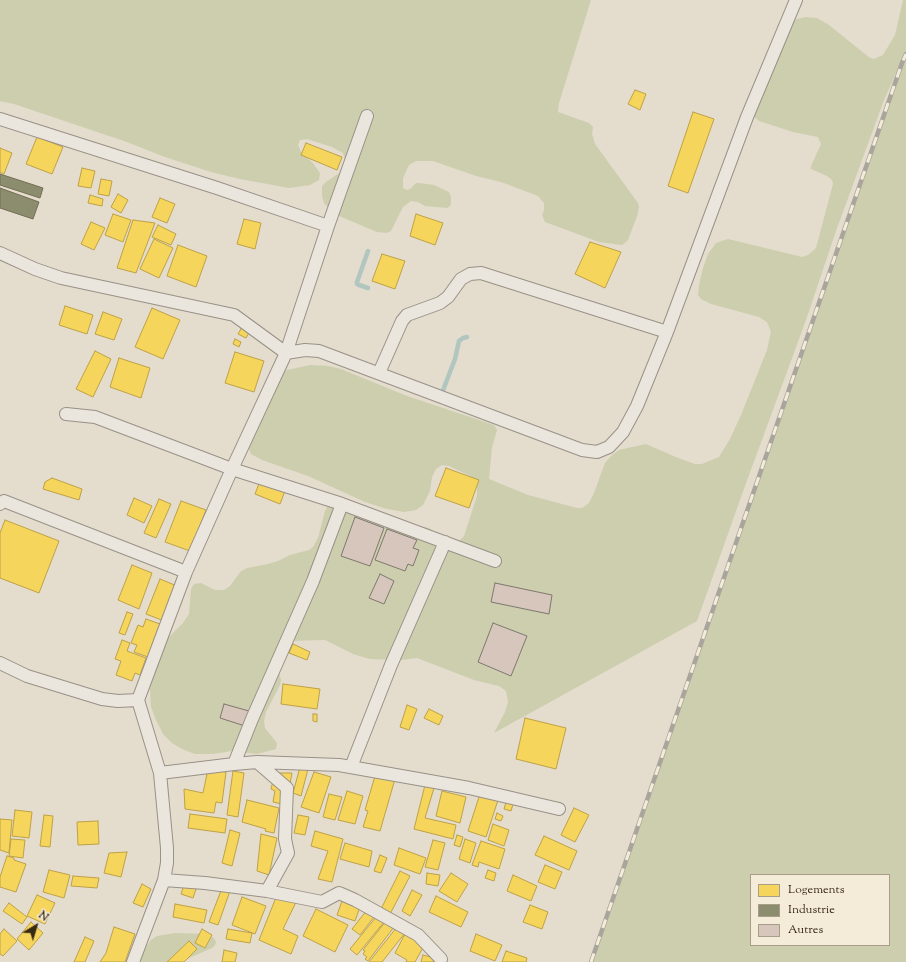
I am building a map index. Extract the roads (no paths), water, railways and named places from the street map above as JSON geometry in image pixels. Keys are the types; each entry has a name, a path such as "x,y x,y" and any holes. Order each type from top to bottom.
{"street":[{"path":"0,253 35,269 61,278 234,315 286,353 305,350 319,351 582,450 597,452 609,447 623,432 637,406 667,332 747,117 796,0"},
{"path":"133,962 164,880 167,863 160,773 138,700 186,572 286,353 328,226 367,116"},
{"path":"0,119 217,188 328,226"},
{"path":"379,373 402,321 407,315 440,303 448,297 461,279 470,274 481,273 667,332"},
{"path":"66,414 95,417 232,469 342,504 495,561"},
{"path":"0,504 4,501 186,572"},
{"path":"234,764 252,719 313,581 342,504"},
{"path":"350,767 391,665 445,542"},
{"path":"0,663 27,676 102,699 118,701 138,700"},
{"path":"257,762 287,788 285,839 288,853 267,891"},
{"path":"160,773 257,762 339,765 469,788 559,810"},
{"path":"164,880 205,883 267,891 322,902 339,893 355,900 418,935 441,959"}],"waterway":[{"path":"368,251 357,282 357,284 368,288"},
{"path":"442,393 455,359 459,341 467,337"}],"railway":[{"path":"591,962 906,54"}]}
